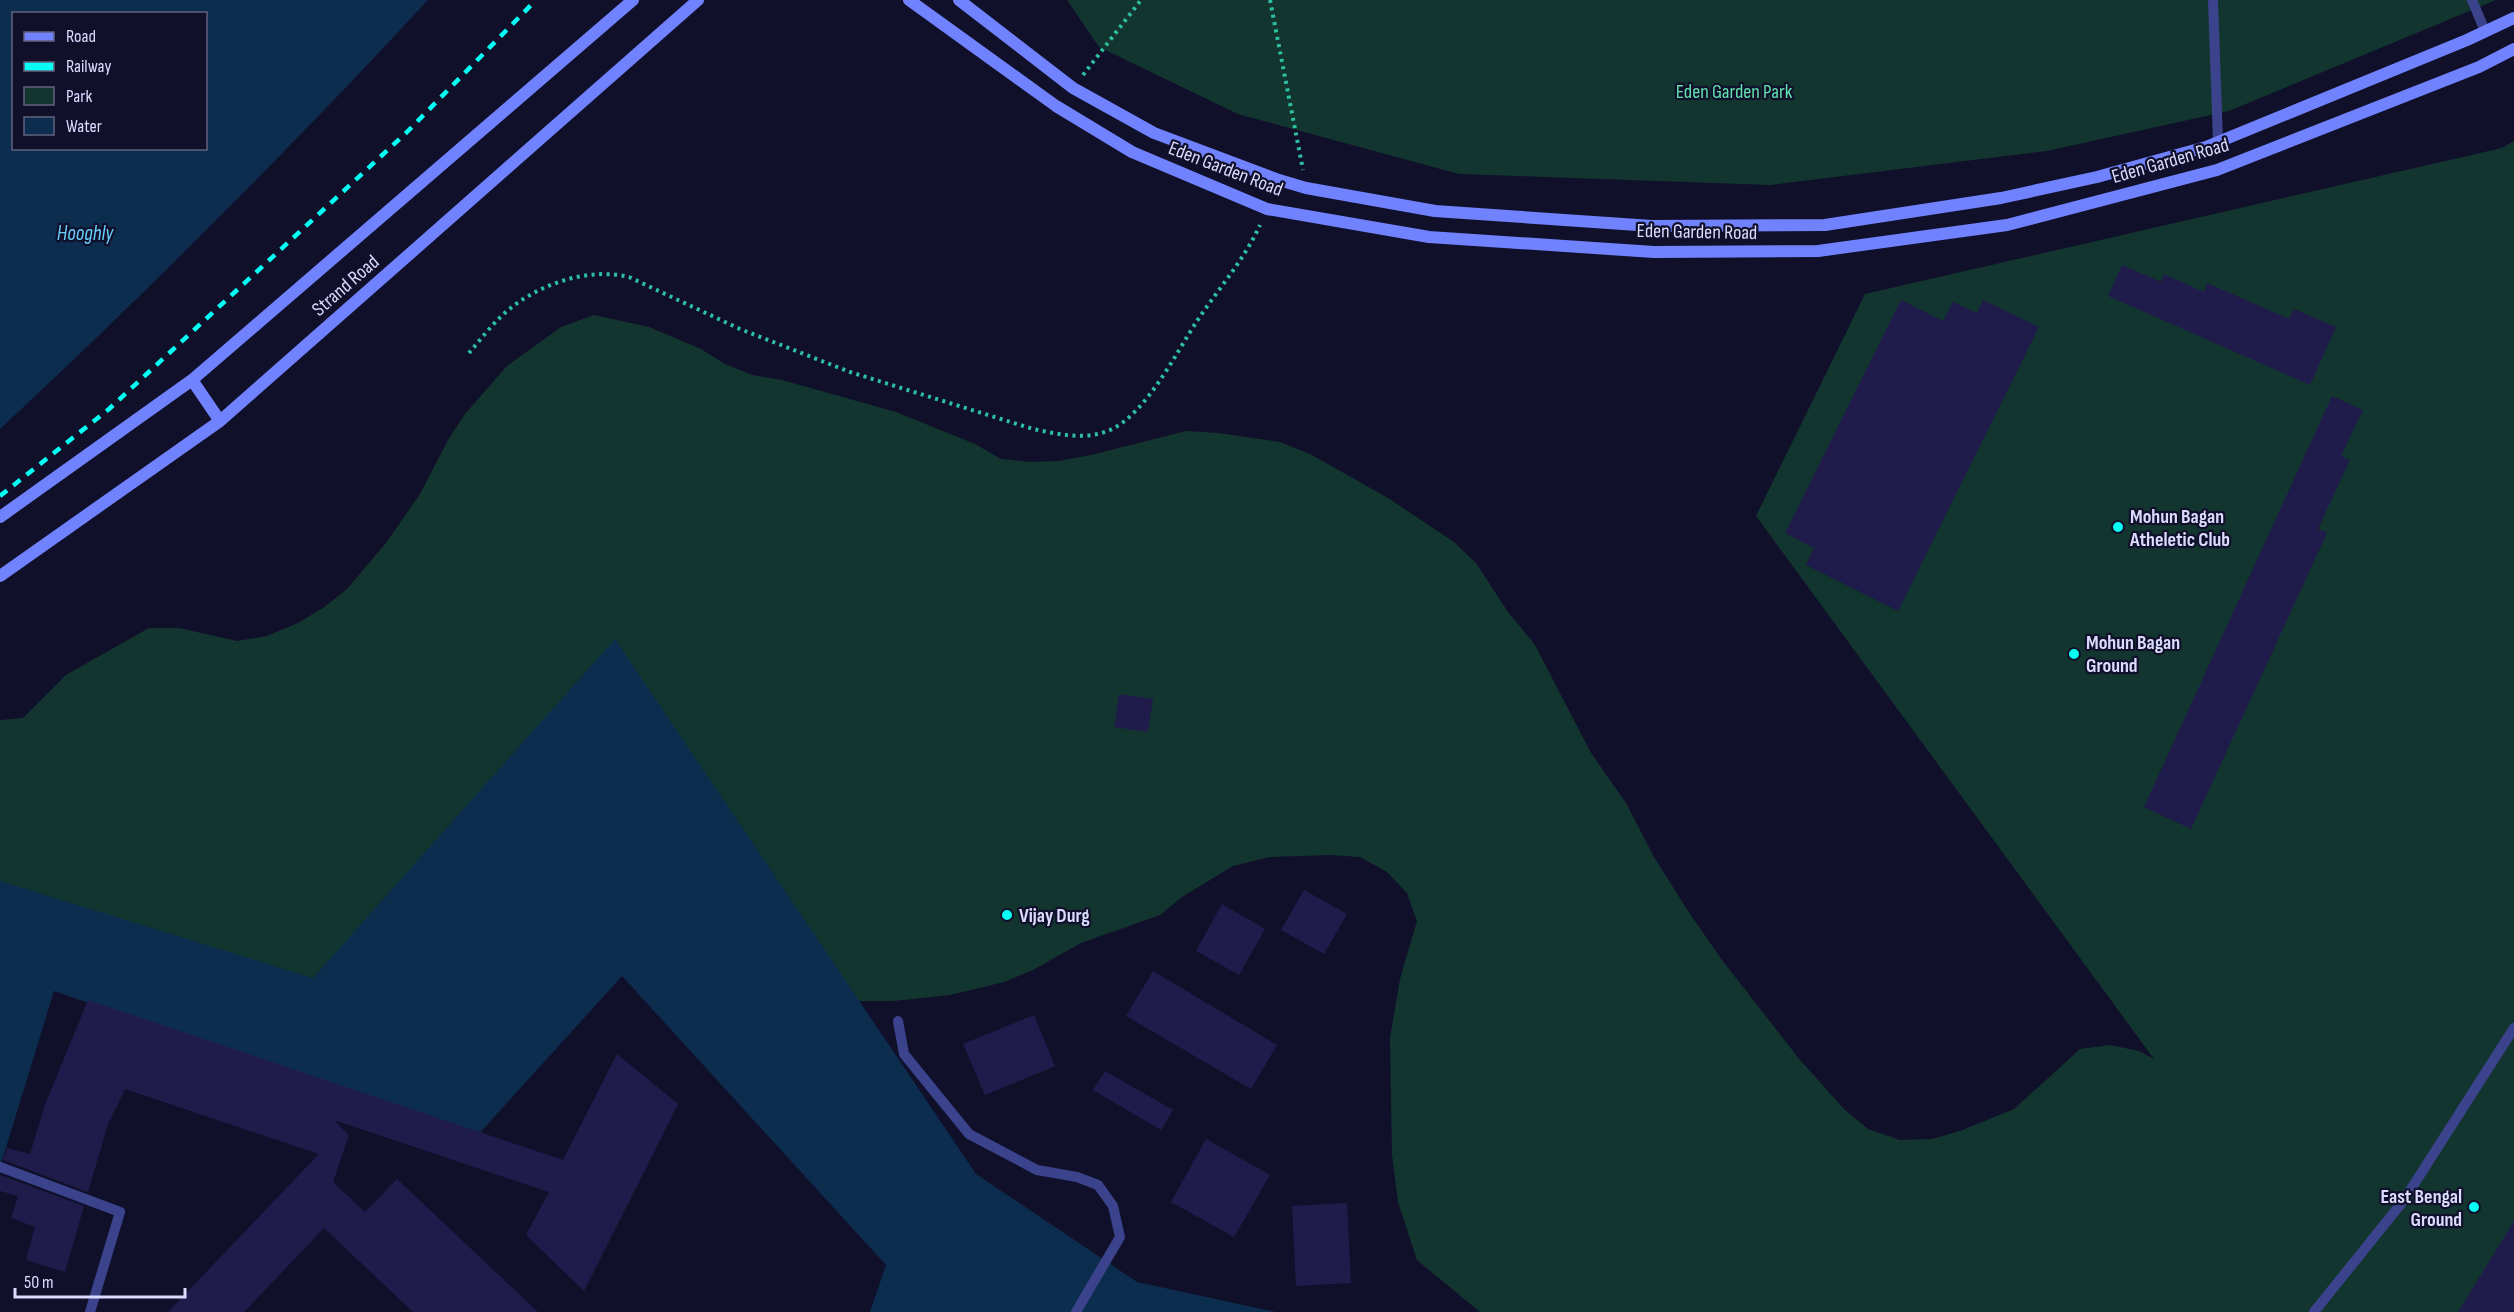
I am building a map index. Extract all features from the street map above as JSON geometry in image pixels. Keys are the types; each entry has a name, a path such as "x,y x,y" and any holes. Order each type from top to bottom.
{"main road":[{"name":"Strand Road","path":"0,517 192,381 633,0"},
{"name":"Strand Road","path":"0,576 220,422 698,0"},
{"name":"Eden Garden Road","path":"909,0 1056,106 1132,152 1266,209 1429,237 1654,252 1818,251 2007,225 2217,170 2479,67 2514,49"},
{"name":"Eden Garden Road","path":"959,0 1073,88 1154,133 1306,188 1435,211 1652,226 1825,225 2001,198 2097,177 2218,141 2514,18"},
{"path":"192,381 220,422"}],"lane":[{"path":"2213,0 2218,141"},
{"path":"2472,0 2485,31"},
{"path":"897,1021 904,1054 969,1134 1037,1170 1077,1177 1098,1185 1113,1206 1120,1237 1076,1312"},
{"path":"2314,1312 2404,1200 2514,1028"},
{"path":"1,1167 120,1212 90,1312"}],"path":[{"path":"1073,88 1141,0"},
{"path":"1270,0 1306,188"},
{"path":"469,353 507,311 533,294 567,279 612,273 629,277 740,329 850,372 1033,429 1062,435 1090,436 1112,429 1133,415 1249,249 1266,209"}],"green space":[{"name":"Eden Garden Park","path":"1067,0 2496,0 2229,111 2047,151 1770,185 1459,174 1238,114 1099,47"},
{"path":"2514,141 2514,1312 1480,1312 1417,1260 1398,1202 1392,1155 1390,1038 1400,979 1417,921 1407,893 1387,872 1360,857 1330,855 1270,857 1233,866 1182,897 1160,915 1081,943 1031,971 1004,982 950,995 894,1001 808,1001 677,937 538,1006 108,956 0,1024 0,720 23,718 66,675 149,628 179,628 237,641 267,636 298,623 323,608 347,589 386,543 420,494 448,440 465,414 507,366 561,327 594,315 649,327 701,349 725,364 752,375 782,380 896,412 975,444 1001,459 1031,462 1059,461 1186,431 1218,433 1280,442 1312,455 1388,498 1454,542 1476,563 1508,612 1535,645 1591,753 1626,803 1654,857 1688,911 1722,960 1800,1060 1844,1109 1868,1129 1900,1140 1932,1139 1960,1131 2014,1109 2080,1049 2110,1045 2139,1051 2154,1059 1756,516 1865,294 2502,148"}],"water":[{"name":"Hooghly","path":"0,0 428,0 324,110 110,325 0,429"},
{"path":"615,639 976,1174 1137,1282 1276,1312 870,1312 886,1265 622,976 477,1136 54,991 0,1167 0,881 313,978"}],"building":[{"path":"2122,265 2161,282 2164,274 2204,292 2207,283 2289,319 2294,309 2336,327 2310,385 2108,296"},
{"path":"1901,300 1943,321 1953,302 1977,313 1983,300 2039,327 1898,611 1806,565 1814,548 1785,533"},
{"path":"2332,396 2363,410 2341,456 2350,460 2318,529 2327,533 2191,829 2144,807"},
{"path":"1119,694 1153,699 1148,732 1114,727"},
{"path":"1304,890 1347,914 1324,954 1281,930"},
{"path":"1222,904 1265,929 1239,975 1196,951"},
{"path":"1153,971 1277,1045 1251,1089 1126,1016"},
{"path":"88,1000 563,1160 617,1054 678,1104 584,1291 526,1235 549,1192 334,1120 349,1135 333,1182 365,1212 397,1179 538,1312 413,1312 324,1228 244,1312 168,1312 319,1154 125,1089 108,1124 88,1192 3,1160 7,1148 30,1154 45,1105"},
{"path":"1034,1015 1055,1066 985,1095 963,1044"},
{"path":"1105,1071 1173,1110 1161,1130 1093,1090"},
{"path":"1206,1139 1270,1175 1234,1237 1171,1202"},
{"path":"0,1175 84,1206 65,1272 26,1260 35,1227 11,1218 18,1196 0,1191"},
{"path":"1347,1203 1351,1283 1296,1286 1292,1206"},
{"path":"2514,1221 2514,1312 2458,1312"}],"railway":[{"path":"0,496 109,409 406,133 536,0"}],"place":[{"name":"Mohun Bagan Atheletic Club","path":"2118,527"},
{"name":"Mohun Bagan Ground","path":"2074,654"},
{"name":"Vijay Durg","path":"1007,915"},
{"name":"East Bengal Ground","path":"2474,1207"}]}
